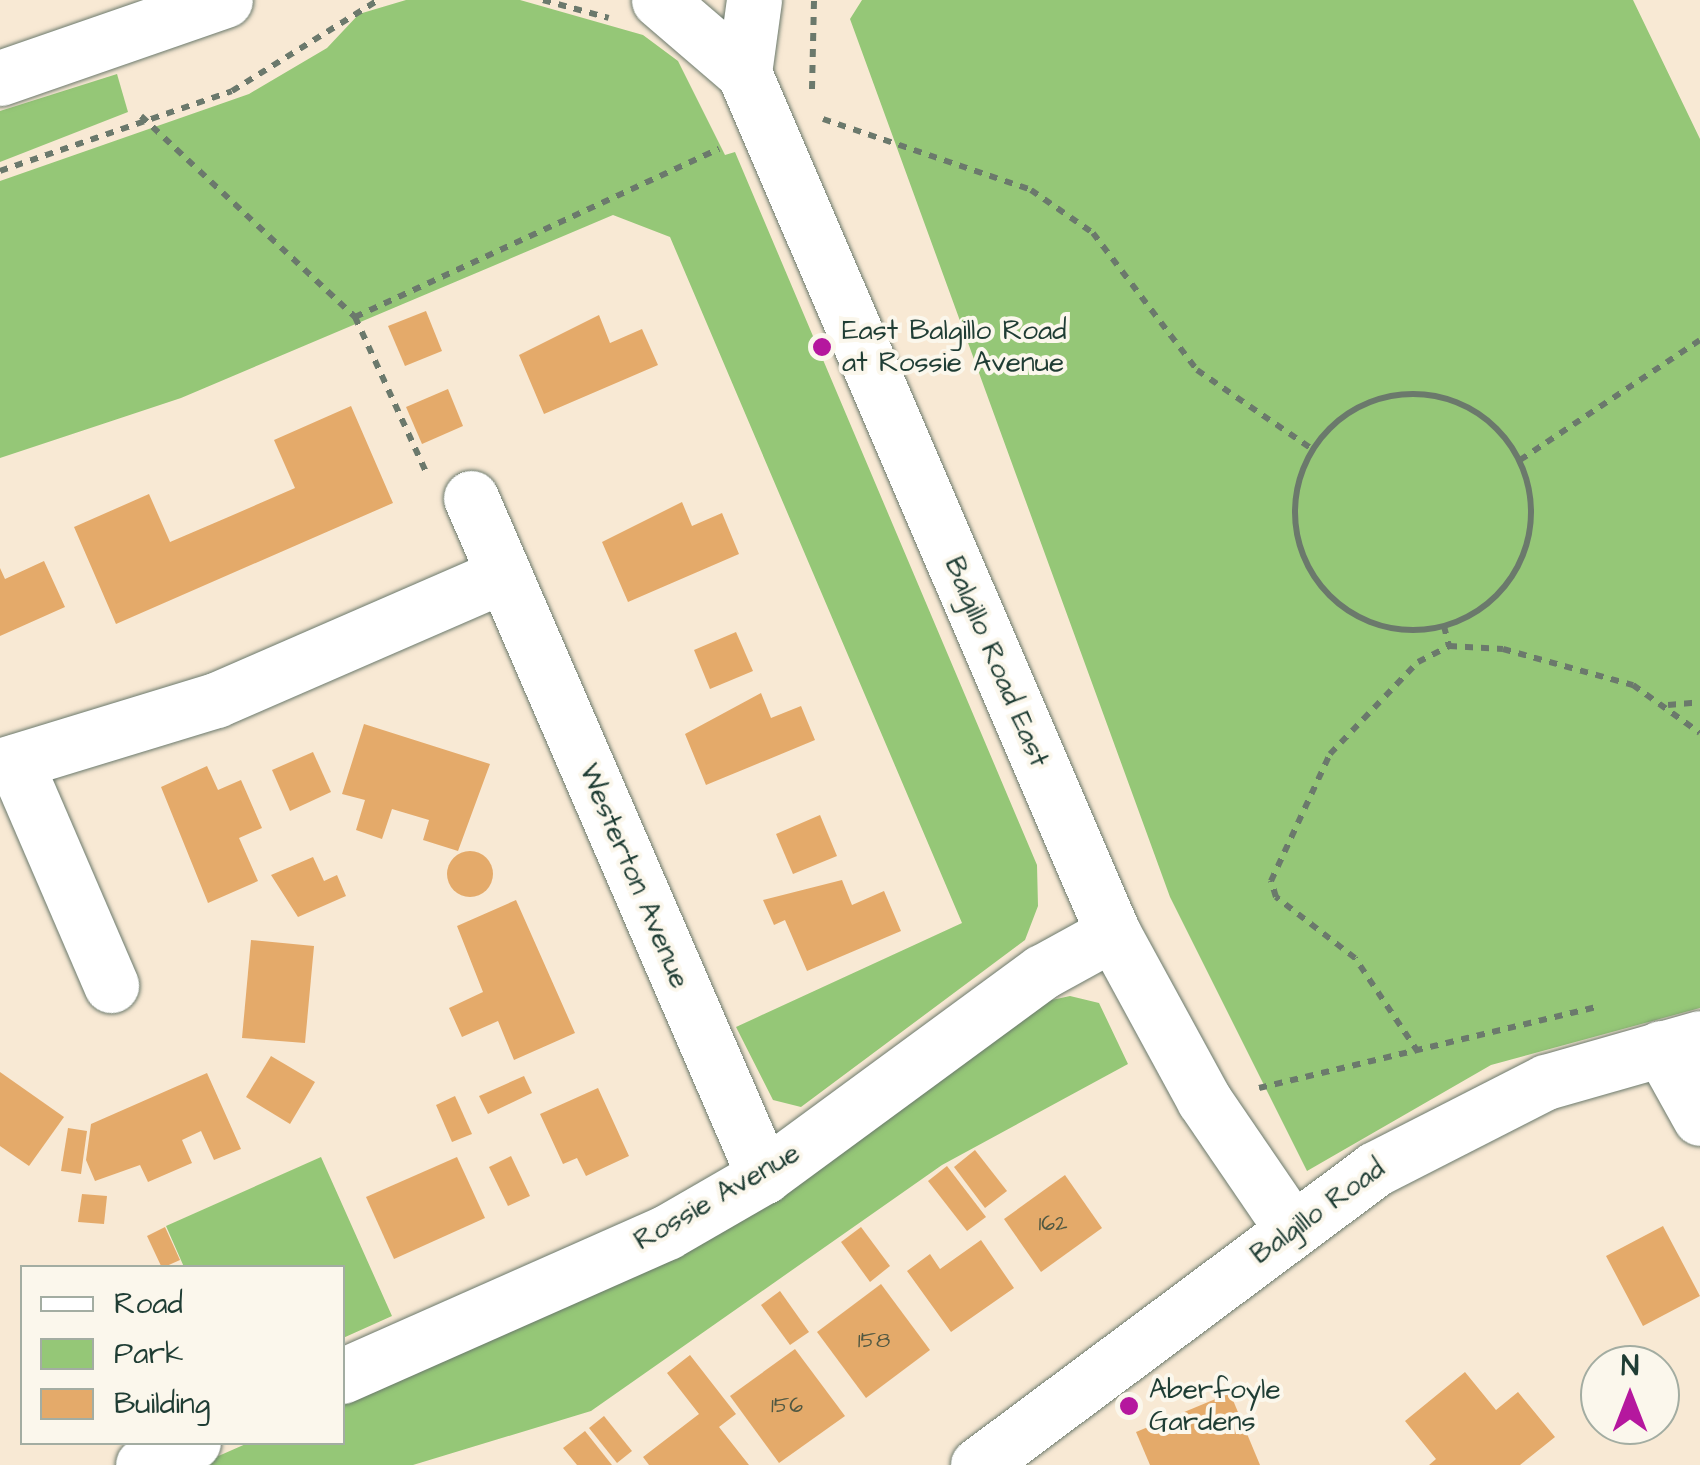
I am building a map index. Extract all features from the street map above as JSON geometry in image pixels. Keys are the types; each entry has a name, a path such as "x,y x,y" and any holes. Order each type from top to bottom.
{"street":[{"path":"0,78 225,0"},
{"name":"Balgillo Road East","path":"659,0 744,73 1113,933 1204,1100 1292,1229"},
{"path":"744,73 754,0"},
{"name":"Westerton Avenue","path":"471,498 764,1176"},
{"path":"111,984 7,764 216,700 504,575"},
{"name":"Rossie Avenue","path":"345,1375 667,1232 764,1176 1042,972 1113,933"},
{"path":"1681,1043 1700,1118"},
{"name":"Balgillo Road","path":"1009,1456 1292,1229 1463,1117 1681,1043"},
{"path":"143,1465 187,1445"}],"path":[{"path":"0,171 140,116 266,75 378,0"},
{"path":"812,96 814,0"},
{"path":"812,115 1031,190 1092,233 1197,370 1312,449"},
{"path":"140,116 355,317 444,510 471,498"},
{"path":"355,317 728,145"},
{"path":"1520,460 1700,340"},
{"path":"1419,394 1479,413 1520,460 1532,511 1522,561 1490,602 1444,626 1374,624 1318,583 1294,517 1312,449 1358,406 1419,394"},
{"path":"1444,626 1449,646"},
{"path":"1418,1052 1355,958 1276,897 1271,881 1330,754 1418,662 1449,646 1586,668 1667,705 1700,733"},
{"path":"1667,705 1700,702"},
{"path":"1204,1100 1606,1005"}],"green space":[{"path":"406,0 520,0 643,35 678,61 725,155 735,152 1037,865 1038,906 1025,940 801,1107 773,1100 736,1027 962,923 670,237 613,215 181,398 0,458 0,181 249,94 327,48 359,14"},
{"path":"862,0 1633,0 1700,139 1700,1008 1491,1065 1307,1171 1170,897 850,19"},
{"path":"117,74 128,112 0,162 0,111"},
{"path":"1070,996 1099,1003 1128,1064 942,1165 591,1411 413,1465 198,1465 243,1445 345,1445 345,1399 1034,1004"},
{"path":"321,1157 392,1316 345,1337 345,1265 183,1265 166,1226"}],"building":[{"path":"426,311 442,351 405,366 388,326"},
{"path":"599,315 610,343 642,329 658,365 544,414 519,355"},
{"path":"448,389 463,426 422,444 406,407"},
{"path":"351,406 393,503 116,624 74,527 149,494 170,542 295,488 274,440"},
{"path":"682,502 692,526 722,513 739,554 628,602 602,542"},
{"path":"44,561 65,607 0,636 0,568 5,579"},
{"path":"736,632 753,671 710,689 694,650"},
{"path":"761,693 771,718 801,706 815,740 706,785 685,734"},
{"path":"364,724 490,764 458,851 423,840 429,820 392,809 382,839 356,830 365,800 342,794"},
{"path":"313,752 331,792 290,811 272,770"},
{"path":"207,766 218,790 241,780 262,828 239,838 258,881 208,903 161,787"},
{"path":"820,815 837,856 793,874 776,834"},
{"path":"470,851 487,857 493,874 487,891 470,897 453,891 447,874 453,857"},
{"path":"313,857 324,881 337,875 346,896 298,917 271,875"},
{"path":"842,880 852,905 884,891 901,931 807,971 785,920 774,925 763,900"},
{"path":"516,900 575,1033 514,1060 498,1021 462,1037 449,1008 483,992 457,926"},
{"path":"251,940 314,946 305,1043 242,1038"},
{"path":"271,1056 315,1082 290,1124 246,1097"},
{"path":"0,1072 64,1117 29,1166 0,1146"},
{"path":"207,1073 241,1149 214,1160 201,1131 182,1140 192,1163 148,1182 140,1165 95,1181 86,1160 91,1124"},
{"path":"524,1076 532,1093 488,1114 479,1096"},
{"path":"598,1088 629,1156 586,1176 577,1158 563,1164 540,1114"},
{"path":"455,1096 472,1134 452,1142 436,1105"},
{"path":"68,1128 87,1131 81,1174 61,1171"},
{"path":"975,1150 1007,1191 985,1208 954,1167"},
{"path":"511,1156 530,1196 508,1206 489,1167"},
{"path":"457,1157 485,1218 394,1259 366,1197"},
{"path":"947,1166 986,1217 967,1231 928,1181"},
{"path":"1065,1175 1102,1228 1041,1272 1004,1219"},
{"path":"82,1194 107,1196 104,1224 78,1222"},
{"path":"1663,1226 1700,1296 1643,1326 1606,1256"},
{"path":"165,1227 180,1260 161,1265 147,1236"},
{"path":"861,1227 890,1266 870,1282 841,1242"},
{"path":"981,1240 1014,1288 951,1332 907,1271 930,1254 940,1269"},
{"path":"881,1284 930,1350 866,1398 817,1332"},
{"path":"780,1291 809,1332 790,1345 761,1305"},
{"path":"795,1349 845,1416 779,1463 730,1396"},
{"path":"690,1355 736,1414 719,1427 749,1465 649,1465 643,1457 699,1414 667,1373"},
{"path":"1465,1372 1496,1410 1518,1392 1555,1437 1520,1465 1429,1465 1436,1459 1405,1421"},
{"path":"1230,1393 1260,1465 1150,1465 1136,1432"},
{"path":"604,1416 632,1451 617,1463 589,1428"},
{"path":"585,1431 612,1465 577,1465 563,1448"}],"place":[{"name":"East Balgillo Road at Rossie Avenue","path":"822,347"},
{"name":"Aberfoyle Gardens","path":"1129,1406"}]}
